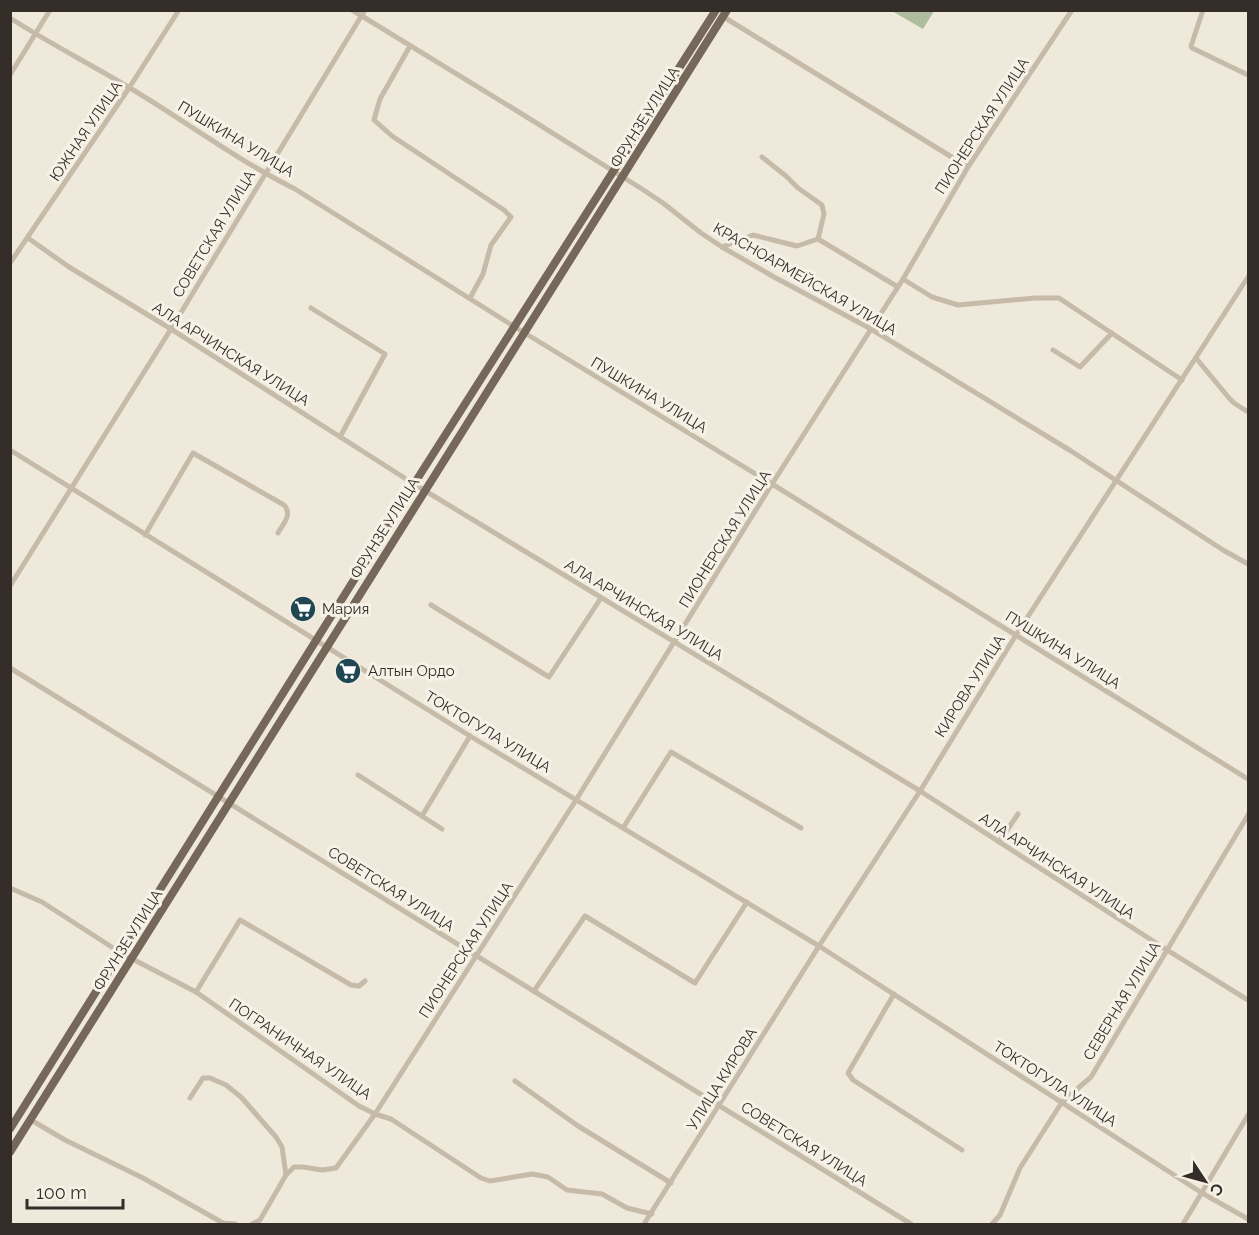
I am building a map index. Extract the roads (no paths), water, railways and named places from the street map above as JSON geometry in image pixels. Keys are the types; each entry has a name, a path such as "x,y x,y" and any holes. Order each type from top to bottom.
{"main road":[{"name":"ФРУНЗЕ УЛИЦА","path":"10,1129 414,484 714,11"},
{"name":"ФРУНЗЕ УЛИЦА","path":"10,1152 725,14"}],"street":[{"path":"10,75 50,10"},
{"name":"ЮЖНАЯ УЛИЦА","path":"10,263 179,10"},
{"name":"КРАСНОАРМЕЙСКАЯ УЛИЦА","path":"352,10 364,13 410,46 663,203 722,247 871,329 1071,451 1248,564"},
{"name":"ПИОНЕРСКАЯ УЛИЦА","path":"286,1175 294,1167 322,1170 336,1168 375,1114 576,800 772,484 898,287 968,167 1072,10"},
{"path":"1203,10 1192,48 1248,75"},
{"path":"714,11 725,14 968,167"},
{"name":"СОВЕТСКАЯ УЛИЦА","path":"10,586 171,329 364,13"},
{"name":"ПУШКИНА УЛИЦА","path":"10,18 129,88 265,174 295,189 1248,779"},
{"path":"410,46 380,99 374,120 393,136 504,210 511,217 490,245 483,274 470,298"},
{"path":"762,157 822,206 824,214 819,239"},
{"path":"722,247 753,235 797,246 819,239 898,287"},
{"name":"АЛА АРЧИНСКАЯ УЛИЦА","path":"28,238 69,267 171,329 414,484 920,791 1248,1000"},
{"name":"КИРОВА УЛИЦА","path":"819,946 920,791 1016,635 1248,277"},
{"path":"903,279 932,297 958,305 1059,298 1182,380"},
{"path":"311,308 385,354 340,437"},
{"path":"1053,350 1080,368 1112,333"},
{"path":"1196,358 1229,398 1248,412"},
{"name":"ТОКТОГУЛА УЛИЦА","path":"10,450 470,736 819,946 1202,1193 1248,1220"},
{"path":"145,535 193,453 284,505 289,513 278,533"},
{"path":"431,605 549,676 601,598"},
{"name":"СОВЕТСКАЯ УЛИЦА","path":"10,668 911,1224"},
{"path":"422,816 470,736"},
{"path":"623,828 671,752 801,828"},
{"path":"358,775 442,830"},
{"path":"999,842 1018,814"},
{"name":"СЕВЕРНАЯ УЛИЦА","path":"992,1224 1000,1215 1020,1168 1062,1102 1091,1077 1248,815"},
{"name":"ПОГРАНИЧНАЯ УЛИЦА","path":"10,888 42,902 121,953 196,992 358,1106 391,1119 481,1178 490,1181 532,1174 548,1177 567,1190 602,1194 627,1208 652,1214"},
{"path":"534,991 585,916 696,982 747,902"},
{"path":"196,992 240,920 351,985 360,986 365,981"},
{"name":"УЛИЦА КИРОВА","path":"644,1224 819,946"},
{"path":"894,994 848,1073 853,1080 962,1150"},
{"path":"190,1098 203,1078 210,1078 226,1085 241,1097 276,1137 282,1148 286,1175 260,1220 252,1224"},
{"path":"515,1081 578,1126 671,1183"},
{"path":"1183,1224 1248,1115"},
{"path":"31,1120 143,1178 223,1223 235,1224"}],"place":[{"name":"Мария","path":"303,609"},
{"name":"Алтын Ордо","path":"348,671"}]}
